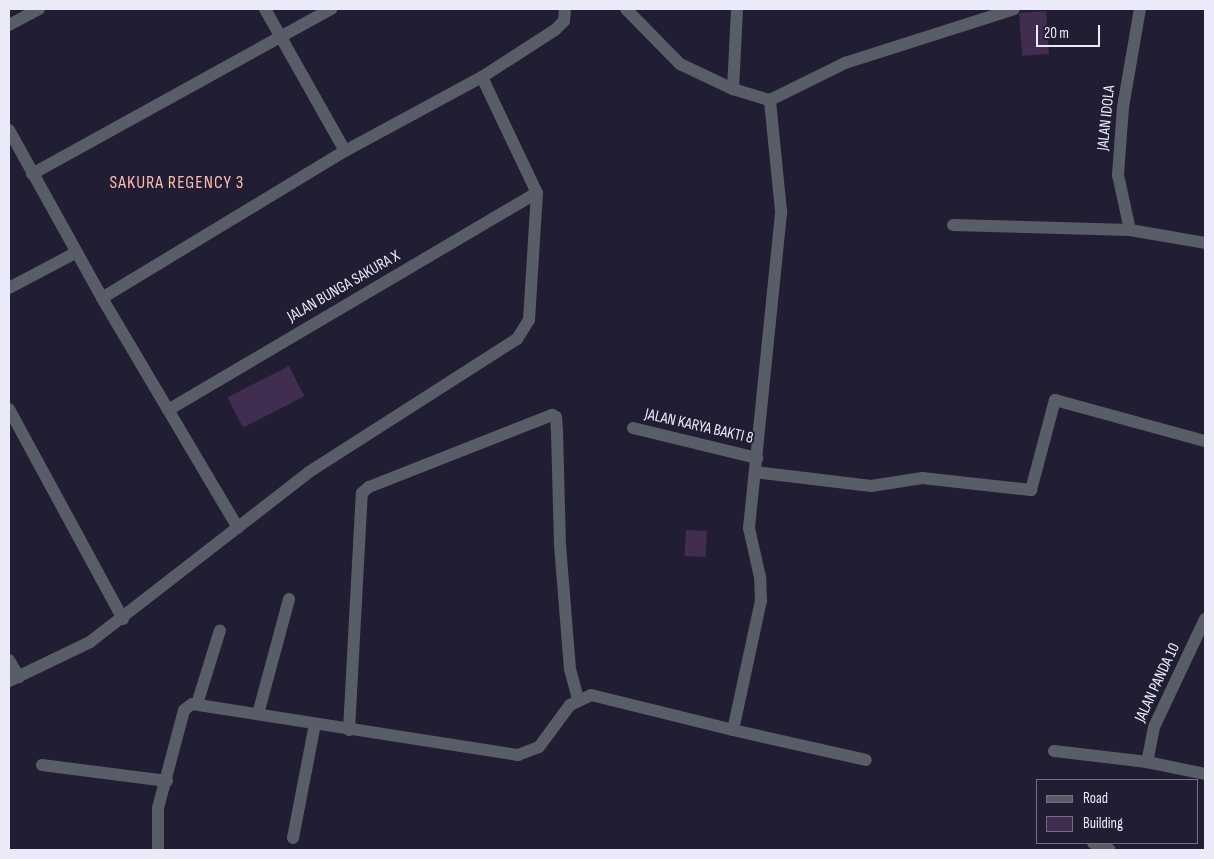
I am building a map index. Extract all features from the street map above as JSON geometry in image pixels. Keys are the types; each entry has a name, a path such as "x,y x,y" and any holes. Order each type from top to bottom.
{"street":[{"path":"9,25 39,9"},
{"path":"265,9 345,151"},
{"path":"32,174 331,9"},
{"path":"102,298 345,151 482,77 555,30 564,21 565,9"},
{"path":"626,9 680,64 733,89 770,100 845,63 1014,9"},
{"path":"733,89 737,9"},
{"name":"JALAN IDOLA","path":"1130,230 1118,175 1123,107 1140,9"},
{"path":"9,660 14,679 90,642 123,619 309,472 517,339 528,320 537,193 482,77"},
{"path":"733,730 761,601 759,568 749,528 758,458 781,211 770,100"},
{"path":"9,130 75,253 238,528"},
{"name":"JALAN BUNGA SAKURA X","path":"168,410 537,193"},
{"path":"952,225 1130,230 1205,243"},
{"path":"9,288 75,253"},
{"path":"755,472 871,486 922,478 1031,490 1055,400 1205,441"},
{"path":"9,409 123,619"},
{"path":"349,730 362,493 547,415 556,417 560,544 571,675 578,699"},
{"name":"JALAN KARYA BAKTI 8","path":"633,428 758,458"},
{"path":"258,714 289,599"},
{"name":"JALAN PANDA 10","path":"1147,762 1154,726 1205,619"},
{"path":"197,704 220,630"},
{"path":"158,850 158,808 167,781 184,710 197,704 349,730 518,755 539,747 561,714 578,699 591,695 616,700 670,717 866,760"},
{"path":"293,838 315,724"},
{"path":"1054,751 1147,762 1205,774"},
{"path":"42,765 167,781"},
{"path":"1095,844 1110,850"}],"building":[{"path":"1046,11 1049,54 1022,56 1019,13"},
{"path":"289,366 304,396 243,428 228,397"},
{"path":"686,530 707,531 706,557 685,556"}],"district":[{"name":"SAKURA REGENCY 3","path":"177,183"}]}
